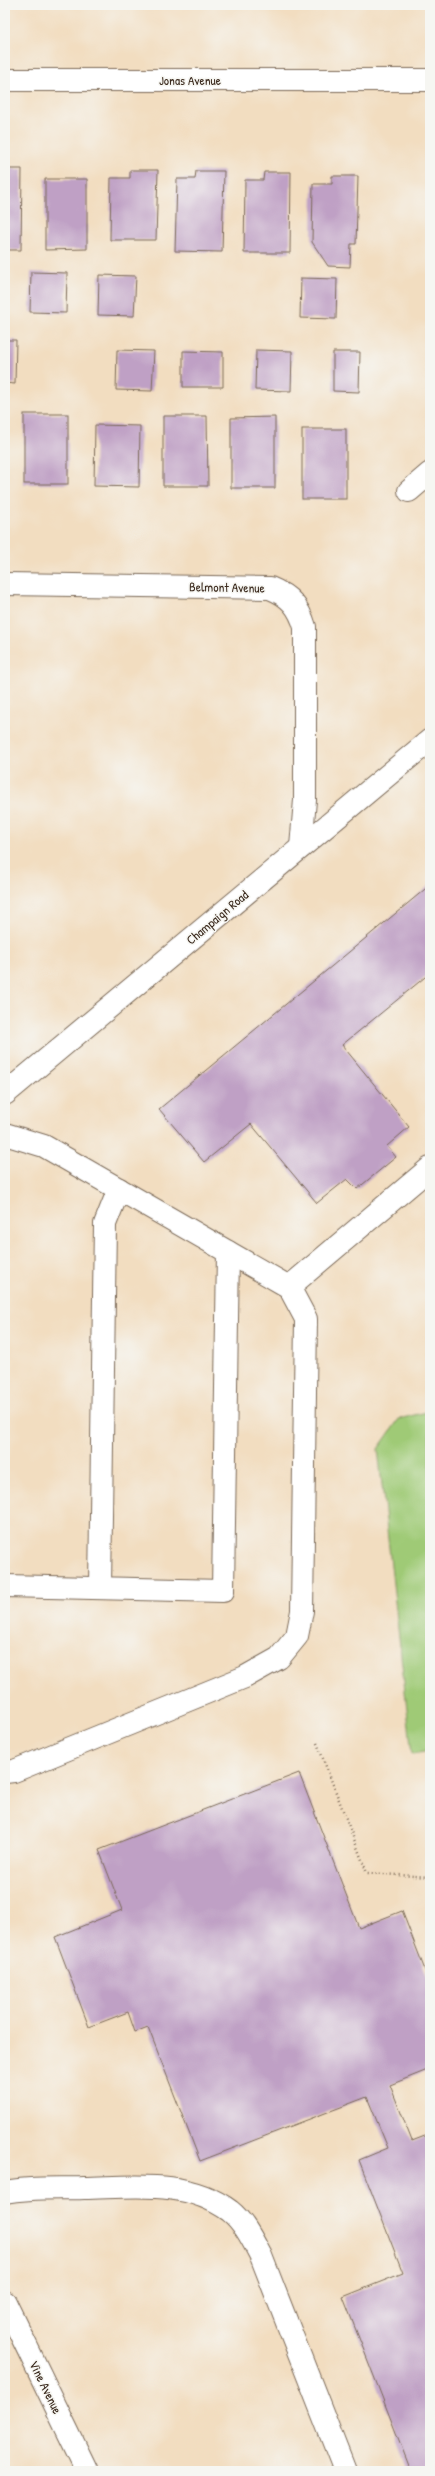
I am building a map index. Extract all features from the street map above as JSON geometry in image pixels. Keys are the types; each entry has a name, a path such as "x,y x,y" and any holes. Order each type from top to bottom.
{"street":[{"name":"Jonas Avenue","path":"5,80 430,80"},
{"path":"408,491 430,473"},
{"name":"Belmont Avenue","path":"5,584 270,588 283,593 294,602 301,614 305,628 305,800 301,847"},
{"name":"Champaign Road","path":"5,1094 430,740"},
{"path":"5,1134 44,1146 289,1287 306,1318 302,1611 297,1636 279,1658 245,1676 14,1770 5,1772"},
{"path":"289,1287 430,1168"},
{"path":"100,1588 105,1224 119,1189"},
{"path":"5,1586 223,1591 228,1252"},
{"path":"5,2192 24,2188 83,2188 144,2185 177,2189 203,2196 231,2212 249,2234 261,2256 345,2471"},
{"name":"Vine Avenue","path":"5,2302 87,2471"}],"path":[{"path":"317,1743 367,1873 430,1877"}],"green space":[{"path":"430,1411 430,1751 412,1754 378,1449 399,1419"}],"building":[{"path":"5,169 22,169 21,250 5,250"},
{"path":"130,170 158,170 156,240 110,240 111,178 130,178"},
{"path":"196,171 224,171 222,252 175,251 177,179 195,179"},
{"path":"264,172 291,172 290,253 244,253 245,180 263,180"},
{"path":"332,176 358,176 356,244 351,244 350,267 328,266 312,242 313,184 332,184"},
{"path":"45,179 87,179 87,249 45,250"},
{"path":"31,272 67,273 66,313 30,312"},
{"path":"99,275 136,276 134,316 98,315"},
{"path":"301,278 337,279 336,319 300,318"},
{"path":"5,340 16,340 15,384 5,383"},
{"path":"117,350 154,351 152,391 116,390"},
{"path":"256,350 292,351 291,391 255,390"},
{"path":"183,351 223,352 223,387 183,387"},
{"path":"333,352 360,352 359,392 333,391"},
{"path":"24,414 68,414 68,484 24,484"},
{"path":"163,416 207,416 208,486 163,486"},
{"path":"275,417 275,488 231,488 231,418"},
{"path":"95,425 140,426 139,487 94,486"},
{"path":"302,429 346,429 346,499 302,499"},
{"path":"430,885 430,973 342,1045 409,1127 387,1146 396,1157 357,1189 347,1179 317,1203 251,1124 204,1162 159,1109"},
{"path":"299,1773 359,1928 402,1911 430,1983 430,2069 390,2085 412,2141 430,2134 430,2471 411,2471 343,2297 403,2273 359,2160 388,2148 367,2097 200,2161 148,2027 135,2032 128,2012 89,2027 55,1937 122,1910 99,1850"}]}
